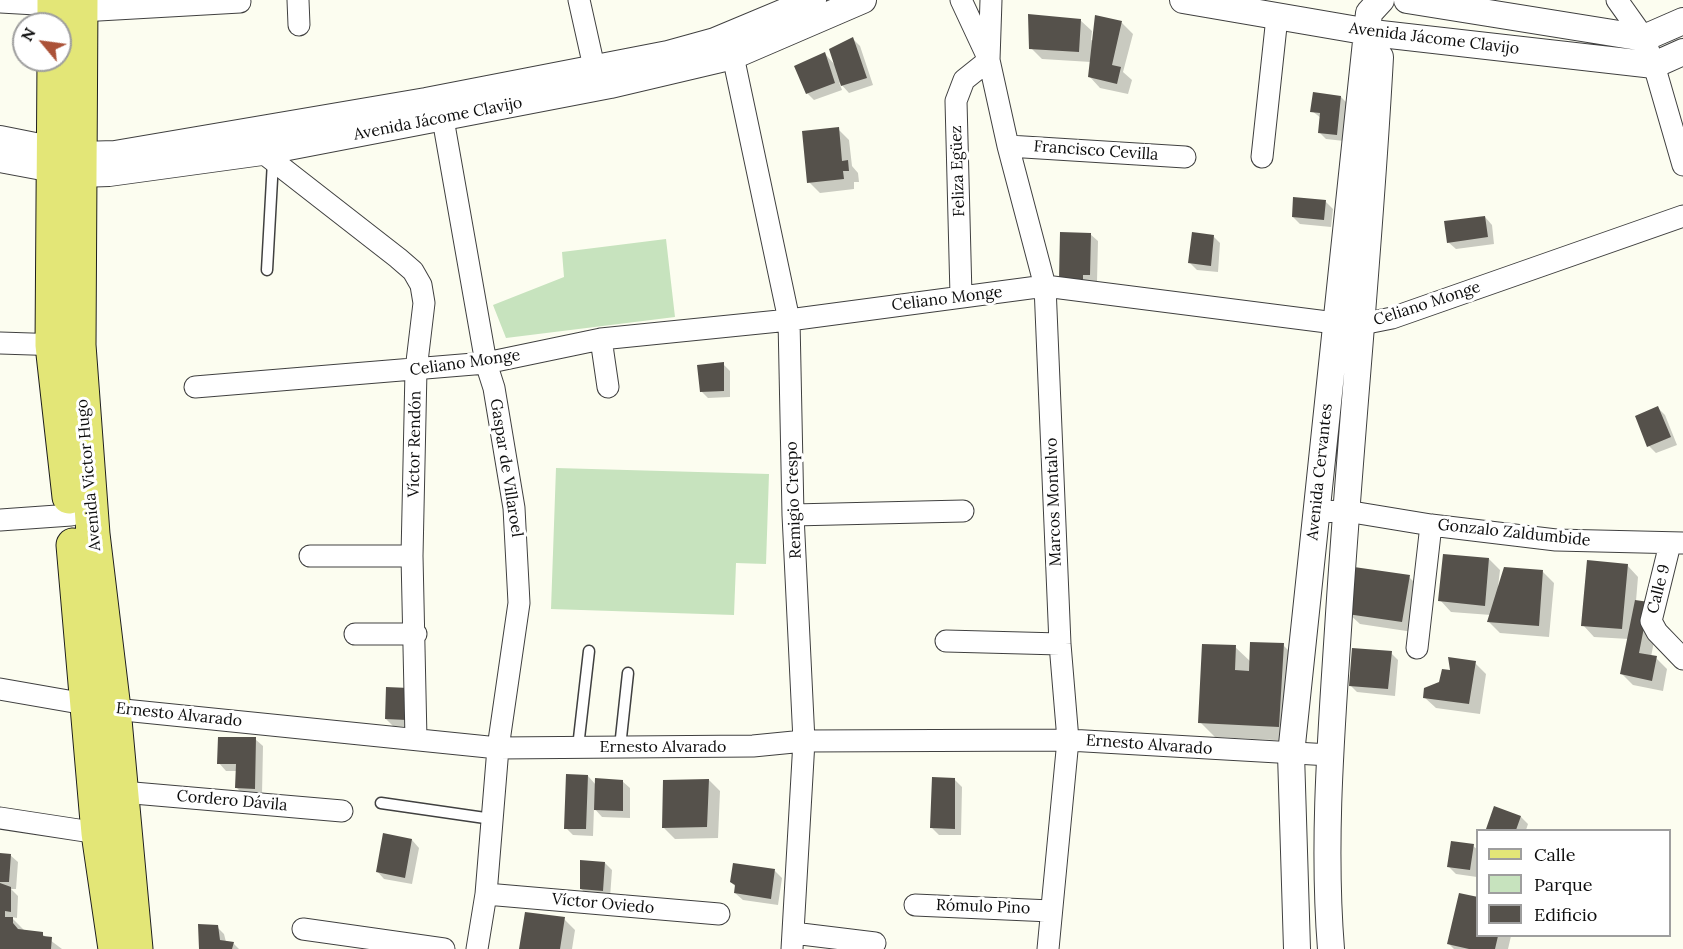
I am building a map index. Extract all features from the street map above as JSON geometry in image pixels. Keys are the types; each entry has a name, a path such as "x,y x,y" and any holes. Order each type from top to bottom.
{"main road":[{"name":"Avenida Victor Hugo","path":"65,8 65,345 71,515 99,705 122,792 136,949"},
{"name":"Avenida Victor Hugo","path":"55,72 66,162"},
{"name":"Avenida Victor Hugo","path":"65,345 93,534 99,705 98,832 115,949"}],"street":[{"path":"298,0 299,25"},
{"path":"579,0 594,67"},
{"name":"Avenida Jácome Clavijo","path":"0,139 66,162 109,173 268,157 594,67 668,54 715,41 813,0"},
{"name":"Avenida Jácome Clavijo","path":"0,159 66,162 610,85 733,56 863,0"},
{"name":"Marcos Montalvo","path":"961,0 989,60 1008,146 1045,286 1060,644 1068,740 1048,949"},
{"name":"Marcos Montalvo","path":"989,60 991,0"},
{"name":"Avenida Jácome Clavijo","path":"1183,0 1374,33 1654,65"},
{"name":"Avenida Cervantes","path":"1331,949 1328,908 1329,755 1362,324 1374,33 1370,13 1383,0"},
{"name":"Avenida Jácome Clavijo","path":"1407,0 1644,38"},
{"path":"1617,0 1644,38 1683,165"},
{"path":"0,2 65,8 240,2"},
{"path":"1262,157 1276,16"},
{"path":"1644,38 1683,21"},
{"name":"Avenida Cervantes","path":"1297,949 1291,754 1335,323 1374,33"},
{"path":"1654,65 1683,52"},
{"name":"Remigio Crespo","path":"733,56 789,320 793,515 804,741 792,941"},
{"name":"Feliza Egüez","path":"962,296 956,101 964,80 989,60"},
{"name":"Gaspar de Villaroel","path":"441,108 486,363 494,388 518,544 519,603 498,748 486,894 477,949"},
{"name":"Francisco Cevilla","path":"1008,146 1185,157"},
{"name":"Víctor Rendón","path":"268,157 412,271 421,285 424,303 416,370 412,556 416,634 416,739"},
{"name":"Celiano Monge","path":"195,387 486,363 601,339 789,320 1045,286 1335,323 1362,324 1392,318 1683,216"},
{"path":"601,339 608,387"},
{"path":"0,343 65,345"},
{"path":"793,515 963,511"},
{"name":"Gonzalo Zaldumbide","path":"1316,512 1346,511 1431,525 1556,540 1677,543"},
{"path":"0,520 71,515"},
{"path":"1417,648 1431,525"},
{"name":"Calle 9","path":"1677,543 1651,621 1657,632 1683,659"},
{"path":"310,556 412,556"},
{"path":"355,634 416,634"},
{"path":"946,641 1060,644"},
{"name":"Ernesto Alvarado","path":"0,688 99,705 498,748 753,746 804,741 1068,740 1329,755"},
{"name":"Cordero Dávila","path":"122,792 342,811"},
{"path":"0,818 98,832"},
{"name":"Víctor Oviedo","path":"486,894 719,914"},
{"name":"Rómulo Pino","path":"915,905 1051,911"},
{"path":"303,929 444,949"},
{"path":"792,941 875,943"}],"lane":[{"path":"267,270 268,157"},
{"path":"578,747 589,651"},
{"path":"620,747 628,673"},
{"path":"381,803 492,819"}],"green space":[{"path":"666,239 675,317 506,338 493,305 564,277 562,252"},
{"path":"556,468 769,474 766,564 736,563 734,615 551,609"}],"building":[{"path":"1028,14 1081,19 1079,52 1029,49"},
{"path":"1095,15 1122,21 1112,65 1121,67 1117,84 1088,77"},
{"path":"853,37 867,78 841,86 829,49"},
{"path":"825,52 835,83 806,94 794,66"},
{"path":"1313,92 1341,96 1337,135 1318,133 1320,113 1310,112"},
{"path":"839,127 842,161 848,160 849,171 843,171 844,179 807,183 802,131"},
{"path":"1293,197 1326,200 1324,220 1292,217"},
{"path":"1485,216 1488,237 1447,243 1444,221"},
{"path":"1060,232 1091,233 1090,275 1083,275 1083,281 1059,280"},
{"path":"1192,232 1214,235 1211,266 1188,263"},
{"path":"724,362 724,391 700,392 697,365"},
{"path":"1658,406 1671,437 1647,447 1635,416"},
{"path":"1443,554 1489,558 1485,606 1438,601"},
{"path":"1587,560 1628,564 1622,629 1581,626"},
{"path":"1354,567 1410,575 1402,622 1347,614"},
{"path":"1504,567 1543,570 1539,626 1487,622"},
{"path":"1635,600 1649,602 1639,653 1657,656 1652,681 1620,674"},
{"path":"1250,642 1284,643 1279,727 1198,723 1202,644 1236,645 1235,670 1249,671"},
{"path":"1352,648 1392,651 1388,689 1349,686"},
{"path":"1448,657 1476,661 1469,704 1423,698 1424,688 1439,682 1442,669 1450,670"},
{"path":"386,687 409,688 407,720 385,719"},
{"path":"218,737 256,737 255,789 235,788 236,764 217,764"},
{"path":"566,774 588,775 586,829 564,829"},
{"path":"932,777 955,778 955,829 930,828"},
{"path":"595,778 623,780 623,811 594,810"},
{"path":"709,779 707,827 662,828 663,780"},
{"path":"1494,806 1521,816 1516,829 1486,829"},
{"path":"383,833 412,839 405,878 376,872"},
{"path":"1451,841 1474,844 1470,870 1447,867"},
{"path":"0,853 11,854 9,882 0,882"},
{"path":"580,860 605,862 603,891 580,889"},
{"path":"733,863 775,869 771,899 734,893 735,885 730,882"},
{"path":"0,883 11,887 11,912 5,911 5,917 13,917 13,923 18,929 43,932 43,936 52,937 51,949 0,949"},
{"path":"1459,893 1476,897 1476,937 1498,937 1495,949 1469,949 1447,944"},
{"path":"525,912 565,917 560,949 519,949"},
{"path":"198,924 218,925 220,940 234,942 232,949 199,949"}]}
